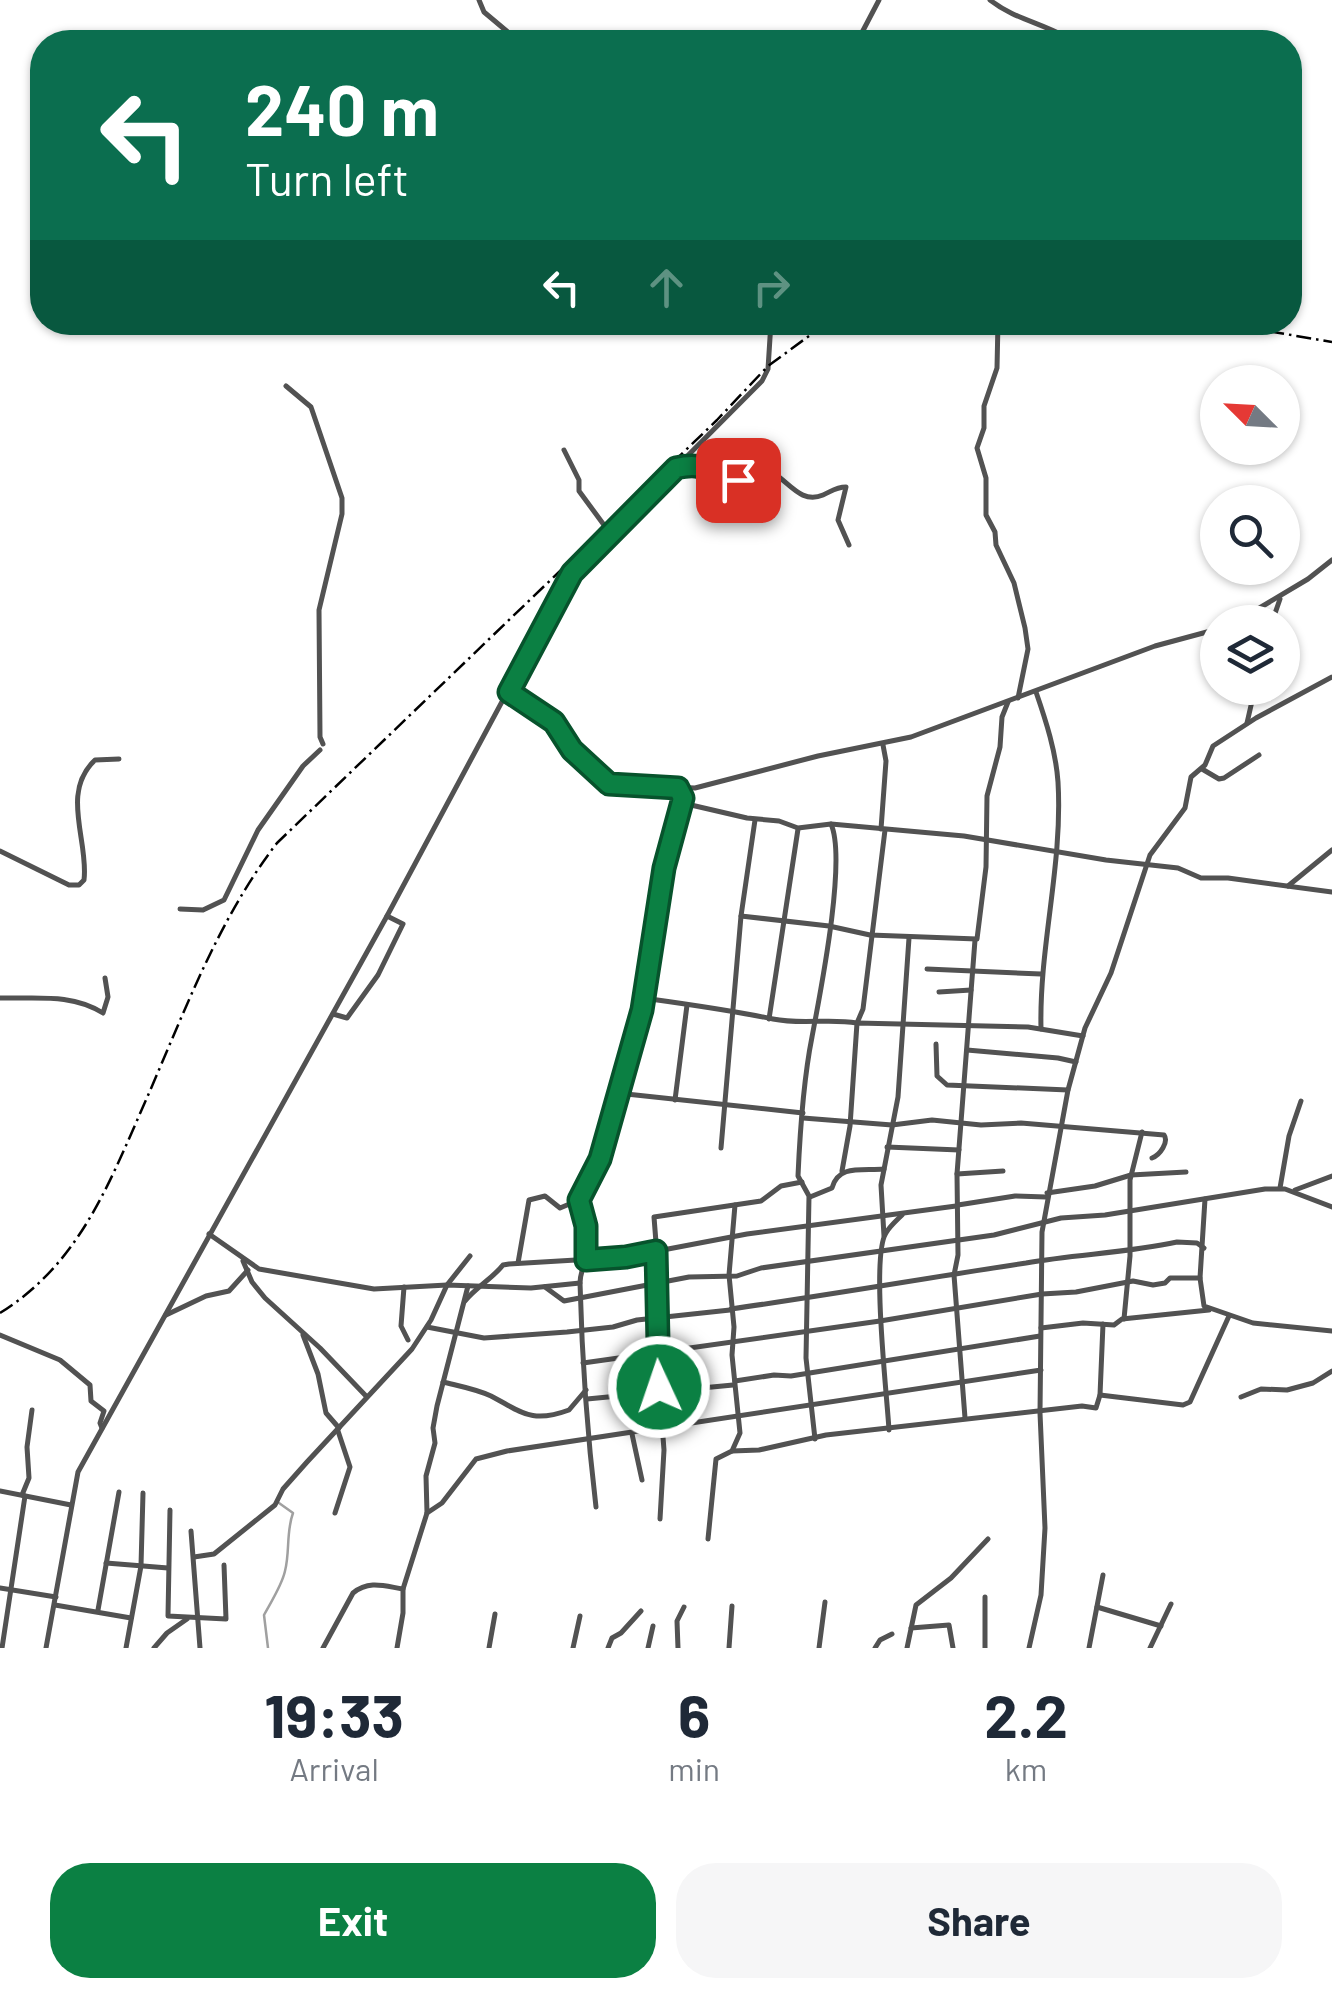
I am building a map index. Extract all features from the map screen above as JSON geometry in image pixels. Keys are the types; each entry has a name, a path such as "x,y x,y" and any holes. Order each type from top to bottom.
{"street":[{"path":"479,0 484,12 505,30"},
{"path":"863,30 880,0"},
{"path":"990,0 1014,18 1052,30"},
{"path":"46,1648 78,1472 387,916 572,573 762,381 768,369 770,335"},
{"path":"998,335 998,368 984,406 984,428 977,448 986,478 986,515 1014,583 1025,628 1028,649 1018,698"},
{"path":"180,909 203,910 224,900 258,830 303,766 322,747 319,610 342,514 342,498 310,407 286,386"},
{"path":"564,450 579,480 579,490 604,525"},
{"path":"676,468 697,464 721,482 779,477 805,497 814,499 836,487 846,487 838,520 849,545"},
{"path":"1265,605 1332,560"},
{"path":"1277,605 1280,596"},
{"path":"509,692 554,722 572,750 609,784 678,788 720,784 805,759 883,745 1155,646 1200,634"},
{"path":"1029,1648 1041,1595 1045,1528 1040,1412 1043,1222 1068,1090 1083,1036 1124,939 1146,865 1185,808 1191,777 1202,769 1215,742 1332,677"},
{"path":"1036,692 1052,742 1058,781 1058,851 1041,974 1041,1030"},
{"path":"965,1418 954,1275 957,1174 975,940 986,867 987,796 1008,702"},
{"path":"1246,726 1251,705"},
{"path":"842,1172 883,829 883,745"},
{"path":"1202,769 1224,778 1259,754"},
{"path":"0,851 69,885 78,885 85,872 83,840 76,821 84,772 95,760 119,759"},
{"path":"678,788 691,805 798,828 831,824 987,839 1178,868 1201,878 1332,892"},
{"path":"518,1263 530,1200 545,1196 560,1208 579,1200 600,1159 643,998 664,868 683,798"},
{"path":"720,1148 741,916 755,820"},
{"path":"815,1438 806,1358 809,1197 798,1176 811,1039 817,1024 836,862 836,836 831,824"},
{"path":"770,1018 798,828"},
{"path":"1287,887 1332,850"},
{"path":"332,1014 347,1018 386,959 403,924 387,916"},
{"path":"741,916 870,935 975,940"},
{"path":"889,1430 880,1322 884,1236 880,1185 898,1097 909,938"},
{"path":"927,969 1041,974"},
{"path":"0,998 64,998 103,1013 108,998 105,978"},
{"path":"939,992 972,990"},
{"path":"643,998 817,1024 835,1019 1041,1030 1083,1036"},
{"path":"675,1100 687,1005"},
{"path":"936,1044 938,1079 947,1084 1068,1090"},
{"path":"967,1050 1076,1062"},
{"path":"617,1093 848,1123 892,1125 932,1120 1161,1133 1166,1138 1158,1155 1152,1158"},
{"path":"1280,1188 1289,1136 1301,1100"},
{"path":"1124,1319 1131,1176 1142,1132"},
{"path":"887,1147 960,1150"},
{"path":"809,1197 832,1188 834,1178 842,1172 884,1169"},
{"path":"957,1174 1003,1172"},
{"path":"465,1301 504,1265 626,1257 1016,1196 1047,1195 1131,1176 1186,1172"},
{"path":"1292,1191 1332,1176"},
{"path":"660,1520 662,1428 656,1215 698,1212 766,1199 781,1186 802,1182"},
{"path":"545,1287 560,1300 582,1298 689,1276 737,1276 761,1268 994,1235 1043,1222 1280,1188 1332,1208"},
{"path":"1205,1199 1200,1278 1202,1300 1208,1310"},
{"path":"579,1200 586,1226 586,1260 580,1284 588,1439 596,1507"},
{"path":"732,1451 740,1432 729,1275 736,1205"},
{"path":"884,1236 905,1213"},
{"path":"209,1234 242,1259 266,1270 374,1289 580,1284"},
{"path":"427,1327 484,1338 584,1330 1177,1242 1197,1243 1204,1248"},
{"path":"194,1557 214,1554 275,1506 284,1489 402,1361 470,1256"},
{"path":"242,1259 265,1298 367,1397"},
{"path":"164,1317 206,1296 229,1291 248,1270"},
{"path":"584,1363 880,1322 1042,1294 1126,1283 1152,1285 1170,1278 1200,1278"},
{"path":"397,1648 404,1612 403,1588 427,1513 426,1476 435,1444 433,1428 468,1286"},
{"path":"404,1287 401,1326 408,1340"},
{"path":"588,1400 644,1392 661,1394 774,1375 792,1376 958,1350 1084,1323 1114,1325 1124,1319 1208,1310 1253,1323 1332,1332"},
{"path":"1100,1395 1184,1405 1190,1402 1228,1316"},
{"path":"708,1539 716,1460 732,1451 965,1418 1082,1406 1096,1408 1103,1324"},
{"path":"302,1332 318,1374 326,1414 338,1429 350,1467 335,1513"},
{"path":"0,1335 60,1360 90,1385 91,1401 104,1410 102,1428"},
{"path":"792,1376 806,1358"},
{"path":"427,1513 442,1504 476,1460 507,1451 1041,1370"},
{"path":"1241,1397 1261,1389 1288,1390 1313,1383 1332,1371"},
{"path":"443,1382 478,1391 509,1409 536,1416 569,1410 586,1390"},
{"path":"2,1648 23,1496 29,1478 27,1447 32,1410"},
{"path":"632,1434 642,1480"},
{"path":"0,1491 71,1506"},
{"path":"98,1610 119,1492"},
{"path":"126,1648 140,1566 142,1493"},
{"path":"170,1510 172,1542 166,1614 171,1618 222,1620 228,1616 224,1565"},
{"path":"191,1530 194,1618 200,1648"},
{"path":"907,1648 916,1605 951,1578 988,1539"},
{"path":"106,1563 168,1568"},
{"path":"1089,1648 1103,1575"},
{"path":"323,1648 359,1588 370,1584 403,1588"},
{"path":"0,1588 130,1618"},
{"path":"985,1597 985,1648"},
{"path":"819,1648 825,1602"},
{"path":"1150,1648 1171,1604"},
{"path":"678,1648 677,1621 684,1606"},
{"path":"730,1648 732,1606"},
{"path":"1096,1607 1160,1626"},
{"path":"608,1648 612,1638 641,1611"},
{"path":"489,1648 495,1614"},
{"path":"573,1648 580,1616"},
{"path":"158,1647 166,1632 194,1618"},
{"path":"910,1628 949,1625 953,1648"},
{"path":"648,1648 653,1626"},
{"path":"875,1648 892,1634"}],"waterway":[{"path":"268,1648 264,1615 284,1576 293,1513 279,1503"}],"railway":[{"path":"0,1313 50,1272 87,1223 116,1168 218,938 277,843 717,420 768,366 810,335"},
{"path":"1291,335 1332,342"}],"route":[{"path":"659,1387 656,1251 586,1260 586,1226 579,1200 600,1159 642,1010 656,907 683,798 678,788 609,784 572,750 554,722 509,692 572,573 654,488 676,468 697,464 721,482 738,480"}]}
